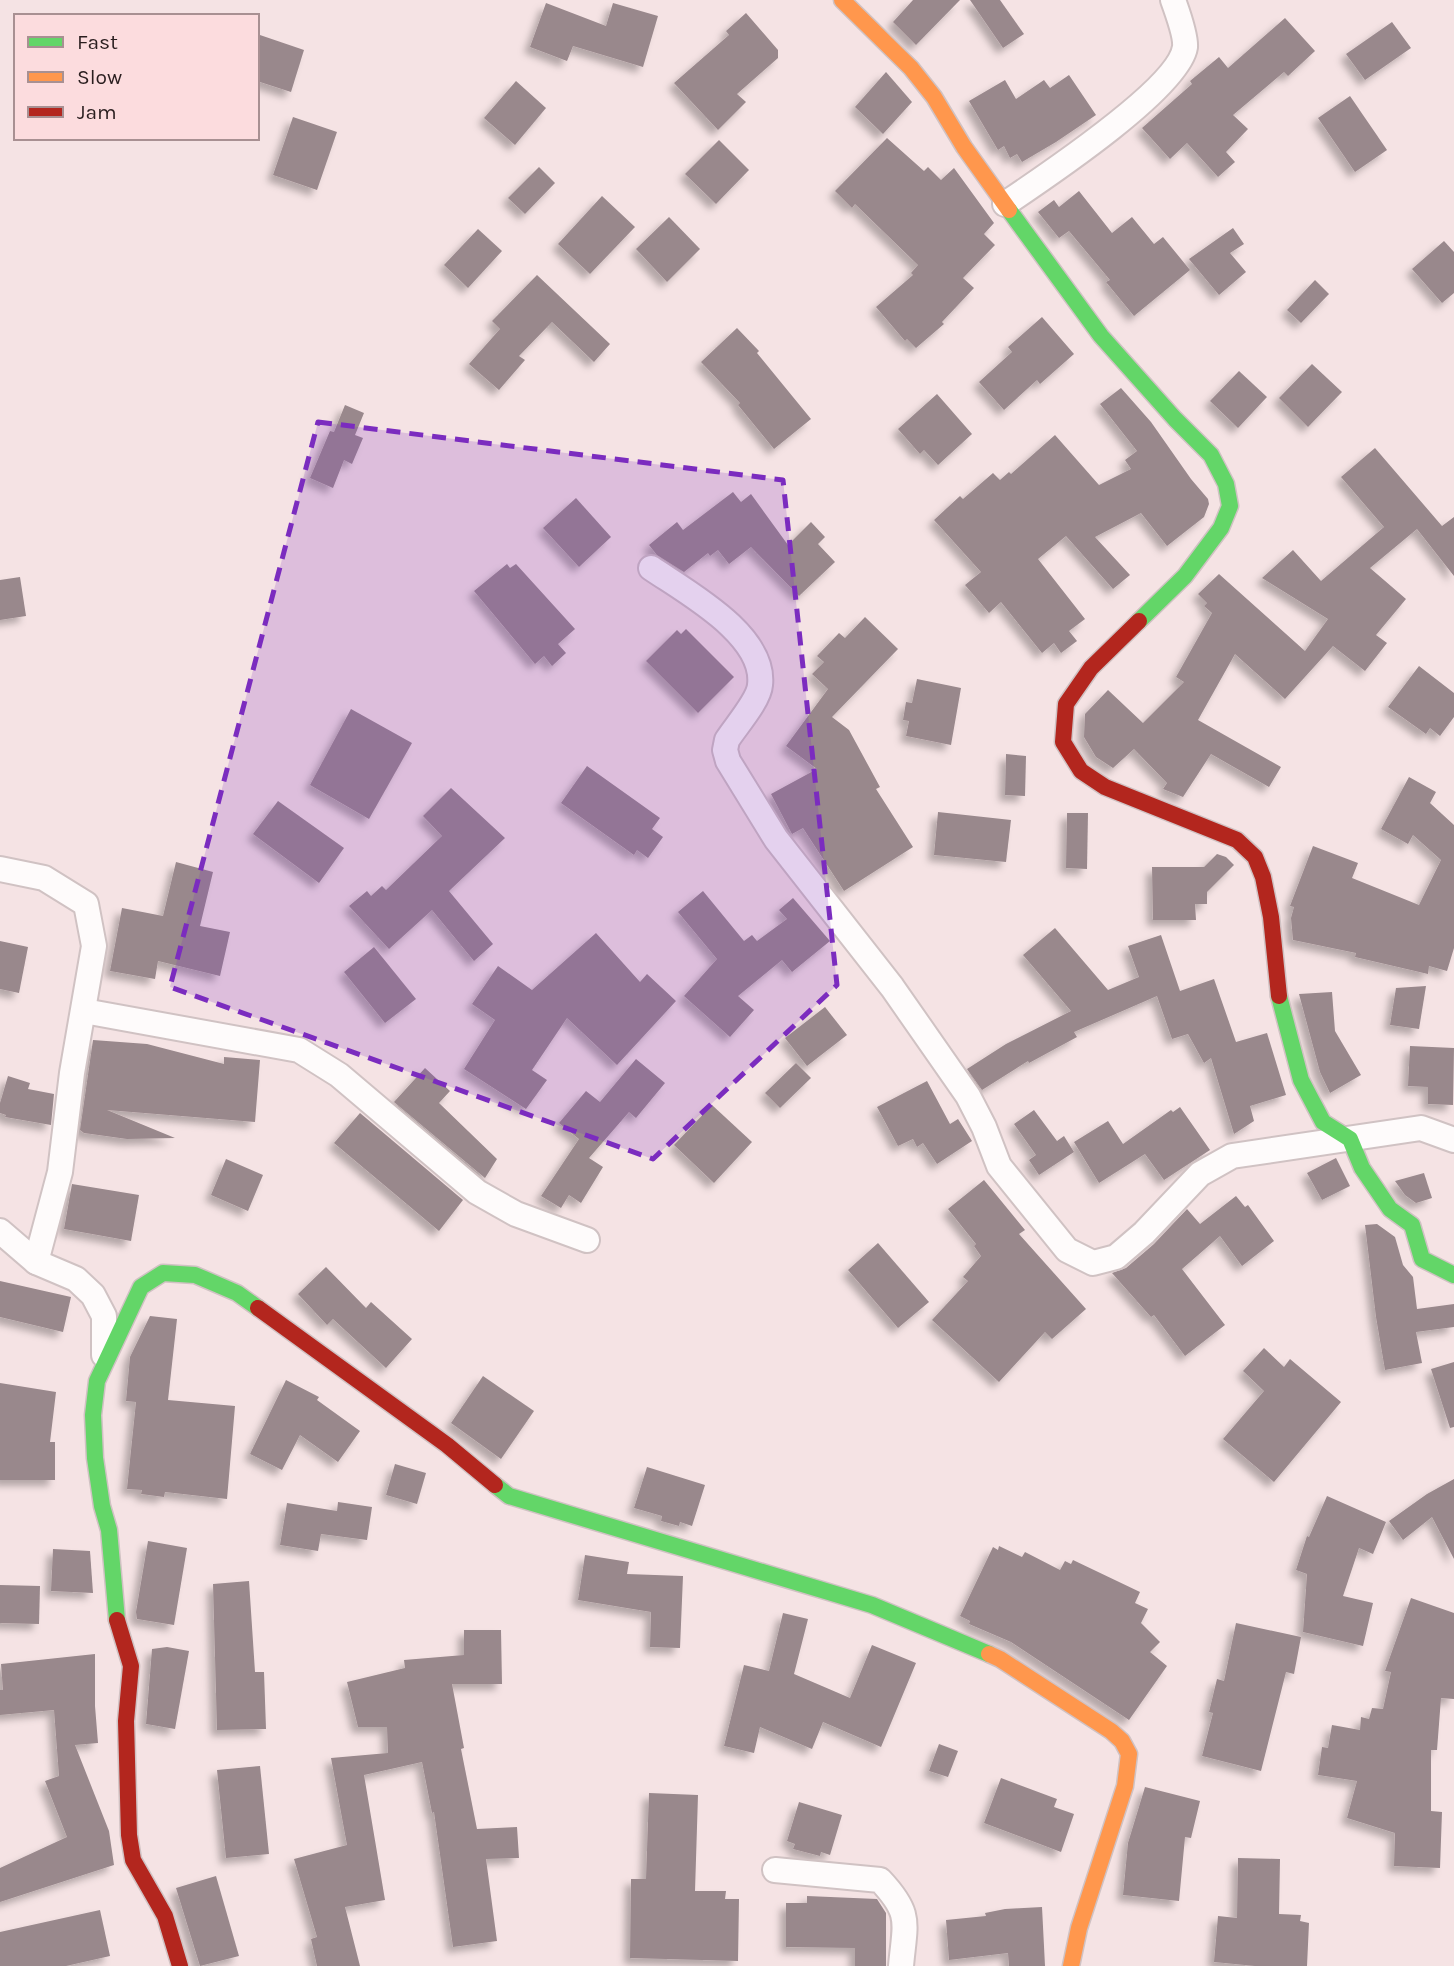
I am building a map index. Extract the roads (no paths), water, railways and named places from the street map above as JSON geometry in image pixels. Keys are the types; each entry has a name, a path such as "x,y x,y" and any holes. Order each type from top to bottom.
{"street":[{"path":"842,0 911,68 934,97 964,147 1101,336 1211,455 1226,484 1230,506 1221,528 1185,576 1091,668 1066,704 1063,742 1081,771 1105,787 1237,840 1255,857 1264,877 1271,917 1280,1007 1301,1080 1323,1122 1350,1139 1362,1168 1390,1209 1412,1225 1422,1259 1454,1275"},
{"path":"1005,204 1078,155 1152,93 1179,64 1185,45 1173,0"},
{"path":"651,568 722,617 752,651 759,669 761,687 727,740 725,750 728,761 776,839 892,987 968,1096 999,1166 1068,1250 1093,1264 1115,1257 1144,1233 1199,1174 1233,1156 1420,1128 1454,1140"},
{"path":"0,869 44,878 86,904 94,946 72,1073 60,1172 36,1262"},
{"path":"84,1011 299,1050 339,1075 477,1192 516,1214 587,1240"},
{"path":"0,1231 36,1262 75,1279 93,1295 104,1316 103,1368"},
{"path":"180,1966 165,1916 133,1860 126,1721 131,1666 118,1625 108,1530 95,1458 93,1415 97,1381 141,1287 163,1273 195,1275 237,1293 447,1445 509,1496 872,1605 1000,1659 1111,1731 1122,1741 1129,1754 1125,1786 1079,1928 1071,1966"},
{"path":"775,1870 880,1880 902,1907 905,1922 901,1966"}]}
